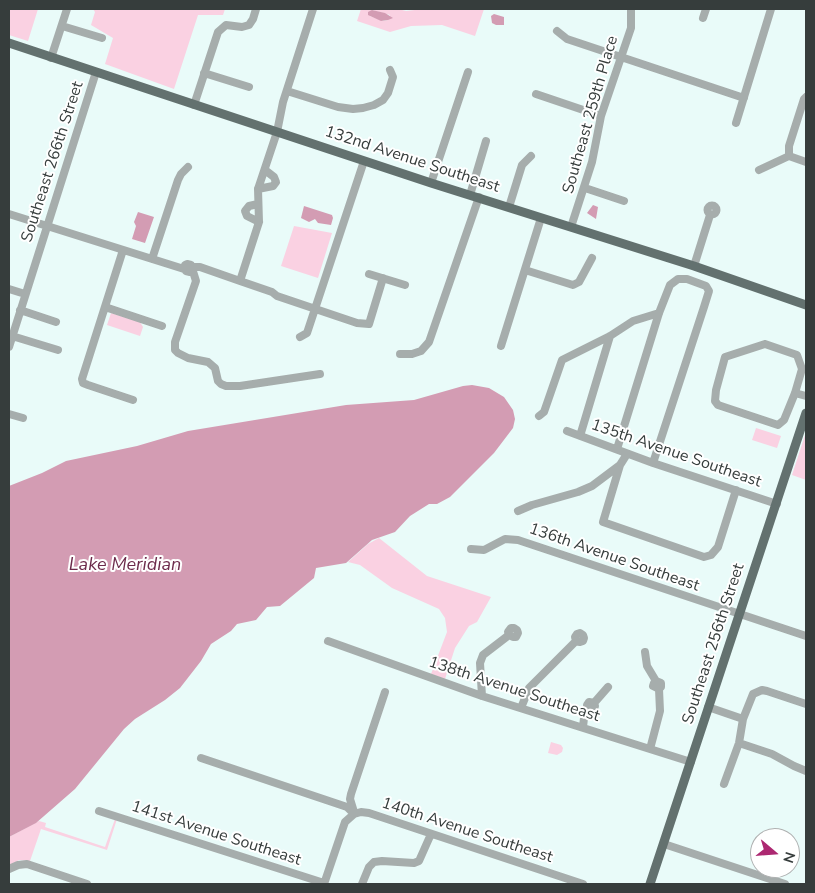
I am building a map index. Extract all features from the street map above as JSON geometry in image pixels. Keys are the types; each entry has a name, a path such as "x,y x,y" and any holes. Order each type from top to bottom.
{"main road":[{"name":"132nd Avenue Southeast","path":"9,44 431,183 694,266 806,305"},
{"name":"Southeast 256th Street","path":"650,884 806,413"}],"street":[{"path":"51,58 67,9"},
{"path":"194,105 221,28 226,25 242,27 249,24 253,19 256,9"},
{"path":"240,281 258,222 258,189 277,132 282,108 313,9"},
{"name":"Southeast 259th Place","path":"571,228 584,188 601,116 631,28 631,9"},
{"path":"703,18 706,9"},
{"path":"736,123 771,9"},
{"path":"62,26 102,38"},
{"path":"557,31 567,40 744,98"},
{"path":"287,91 338,107 363,108 378,102 388,93 393,78 390,70"},
{"name":"Southeast 266th Street","path":"9,347 96,72"},
{"path":"204,72 248,87"},
{"path":"431,183 468,72"},
{"path":"536,94 601,116"},
{"path":"789,156 789,146 806,97"},
{"path":"400,354 412,354 421,351 430,342 474,196 486,141"},
{"path":"509,208 522,164 531,156"},
{"path":"758,170 789,156 806,162"},
{"path":"300,337 307,333 364,161"},
{"path":"152,259 178,180 181,174 188,168"},
{"path":"258,189 272,186 276,182 274,177 264,170"},
{"path":"584,188 624,201"},
{"path":"258,204 249,206 245,211 247,216 258,222"},
{"path":"9,214 152,259 190,269 200,267 315,308 368,324 383,278"},
{"path":"694,266 710,215"},
{"path":"501,346 541,218"},
{"path":"123,250 82,379 83,383 133,400"},
{"path":"525,270 573,285 579,282 592,258"},
{"path":"190,269 196,276 196,281 175,342 175,350 188,358 208,362 215,368 218,381 226,386 240,386 320,374"},
{"path":"369,274 405,285"},
{"path":"617,449 659,313 670,285 678,279 687,279 706,286 709,291 653,463"},
{"path":"9,289 25,294"},
{"path":"105,307 162,326"},
{"path":"20,310 56,322"},
{"path":"539,416 544,412 562,360 610,336 633,321 659,313"},
{"path":"12,336 58,350"},
{"path":"580,436 610,336"},
{"path":"765,344 797,355 802,369 798,384 784,420 778,425 718,405 715,401 725,356 765,344"},
{"path":"798,384 806,386"},
{"path":"795,393 806,396"},
{"path":"9,414 24,418"},
{"name":"135th Avenue Southeast","path":"566,431 653,463 777,504"},
{"path":"627,454 620,465 603,522 704,557 708,556 718,547 736,490"},
{"path":"518,511 532,505 585,490 620,465"},
{"name":"136th Avenue Southeast","path":"471,549 484,550 505,539 518,540 650,582 806,636"},
{"path":"482,696 480,663 483,655 509,635"},
{"name":"138th Avenue Southeast","path":"328,641 482,696 691,762"},
{"path":"521,708 529,688 576,641"},
{"path":"646,652 647,666 657,685 660,710 650,749"},
{"path":"583,727 584,718 588,710 594,709 594,703 608,687"},
{"path":"724,784 739,742 743,719 751,697 757,692 767,691 806,704"},
{"path":"324,884 345,822 354,814 350,799 351,794 385,692"},
{"path":"708,707 743,719"},
{"path":"739,742 772,754 806,771"},
{"name":"140th Avenue Southeast","path":"201,758 347,807 354,814 369,813 583,884"},
{"name":"141st Avenue Southeast","path":"99,811 324,884"},
{"path":"362,884 369,867 374,862 414,864 420,861 431,834"},
{"path":"664,844 785,884"},
{"path":"11,868 21,864 30,865 88,884"}],"shaded area":[{"path":"9,9 38,9 28,41 9,35"},
{"path":"93,9 225,9 223,15 198,15 174,89 105,64 113,38 91,25 95,12"},
{"path":"361,9 398,9 406,11 423,9 484,9 475,36 442,25 411,26 390,32 357,21","holes":["372,10 390,15 388,20 383,21 370,16"]},
{"path":"294,226 332,233 318,278 281,266"},
{"path":"111,313 140,322 143,327 140,336 107,325"},
{"path":"756,428 781,436 777,448 752,440"},
{"path":"806,432 806,480 792,475"},
{"path":"379,538 427,576 491,597 477,622 469,626 455,648 445,679 431,674 447,632 445,618 439,609 392,588 360,565 348,562 368,544"},
{"path":"551,742 561,745 563,748 562,752 557,755 548,753"},
{"path":"115,819 117,819 107,850 41,829 30,861 19,860 9,866 9,837 39,821 46,823 45,827 105,847"}],"water":[{"path":"372,10 385,13 393,18 381,21 368,15 368,12"},
{"path":"494,14 504,17 504,25 492,23 491,16"},
{"path":"593,205 598,207 596,219 587,213"},
{"path":"304,206 332,215 331,225 318,223 315,219 309,222 301,218"},
{"path":"138,212 154,217 145,243 132,239 136,226 134,222"},
{"name":"Lake Meridian","path":"472,385 489,388 504,397 513,410 515,419 513,428 494,453 450,497 437,504 429,504 410,516 395,532 372,540 346,563 316,568 314,578 280,606 267,607 256,620 237,624 231,631 211,644 201,661 180,688 135,719 124,729 75,789 36,823 9,837 9,486 66,461 137,446 188,431 346,405 414,400"}]}
